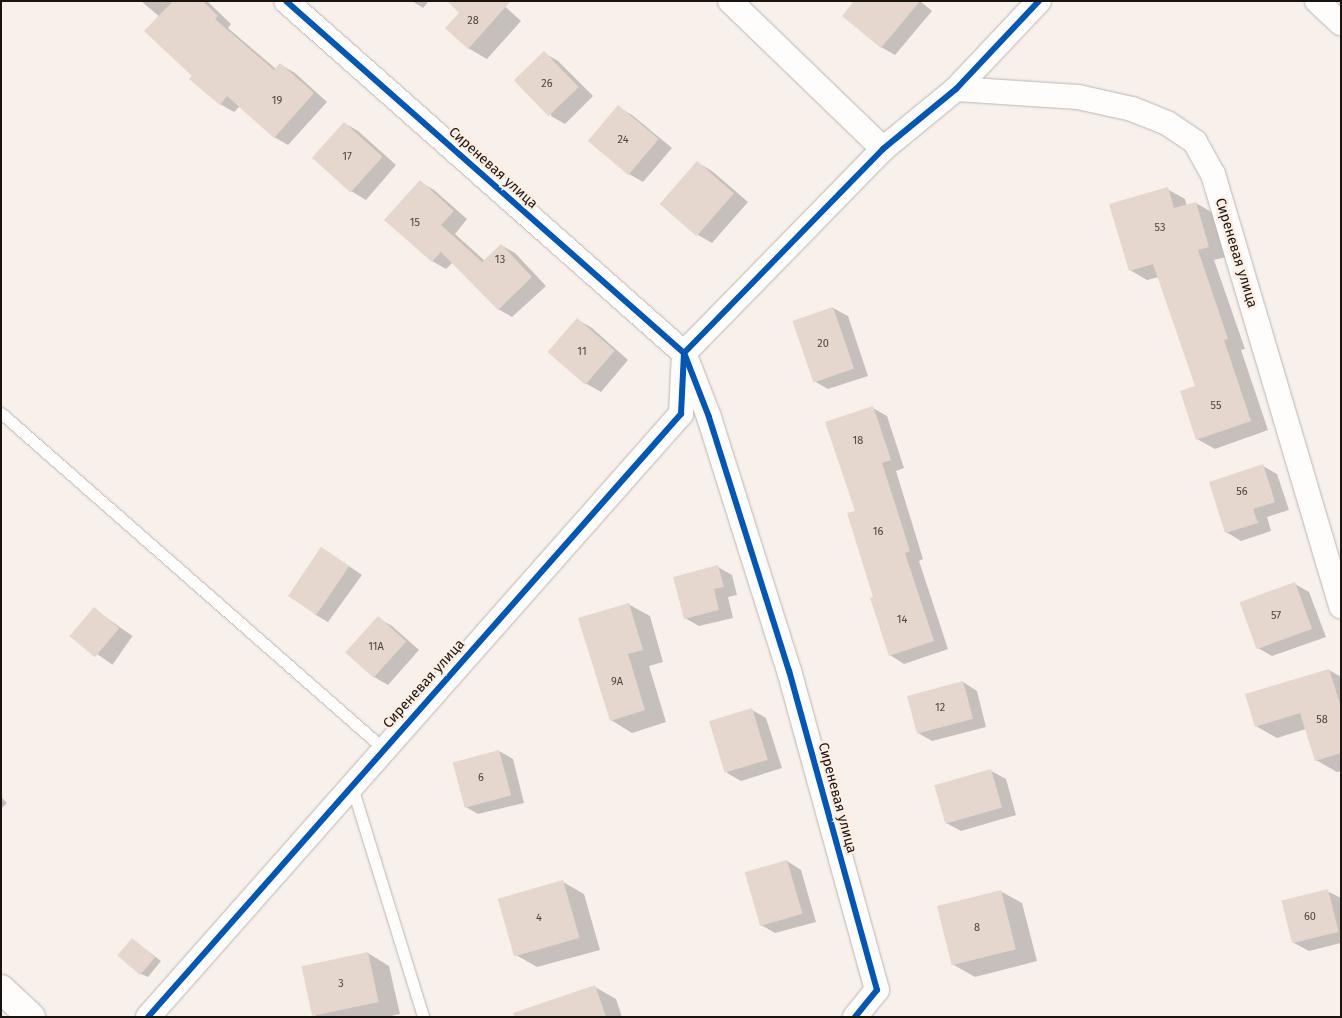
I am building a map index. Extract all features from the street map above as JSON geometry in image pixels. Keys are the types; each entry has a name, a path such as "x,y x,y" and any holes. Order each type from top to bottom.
{"street":[{"name":"Сиреневая улица","path":"286,1 684,353 709,417 789,671 877,990 855,1017"},
{"path":"730,1 883,149"},
{"path":"684,353 883,149 956,90 1039,1"},
{"path":"1317,1 1341,23"},
{"name":"Сиреневая улица","path":"956,90 1078,98 1123,107 1167,123 1195,142 1213,174 1341,606"},
{"name":"Сиреневая улица","path":"148,1017 680,414 684,353"},
{"path":"1,989 31,1017"}],"lane":[{"path":"1,413 384,749"},
{"path":"352,787 423,1017"}],"building":[{"path":"173,1 203,1 218,16 215,19 274,70 280,63 314,93 274,138 227,96 220,105 189,79 192,76 144,31"},
{"path":"447,1 511,1 468,49 445,28 459,13"},
{"path":"854,1 920,1 881,48 842,16"},
{"path":"544,51 579,87 549,116 514,80"},
{"path":"618,105 659,139 628,175 588,141"},
{"path":"344,122 383,157 351,192 312,158"},
{"path":"697,161 734,193 697,236 660,204"},
{"path":"420,180 454,211 441,225 482,262 501,244 532,277 498,310 441,252 432,262 384,220"},
{"path":"1168,187 1174,208 1196,202 1209,247 1198,250 1228,339 1224,340 1251,421 1196,440 1180,391 1195,386 1153,264 1129,271 1109,204"},
{"path":"833,307 854,368 814,382 792,321"},
{"path":"577,318 615,351 585,385 547,352"},
{"path":"873,406 891,460 882,463 910,551 905,553 934,641 889,656 870,598 873,597 847,513 855,511 825,422"},
{"path":"1263,464 1275,502 1253,509 1258,523 1225,533 1209,482"},
{"path":"321,547 349,566 316,615 288,596"},
{"path":"718,565 724,587 714,589 719,610 684,619 673,577"},
{"path":"1295,582 1312,629 1257,649 1240,602"},
{"path":"629,603 643,650 628,654 645,710 610,721 578,618"},
{"path":"94,607 119,628 95,657 70,636"},
{"path":"378,616 406,641 373,678 345,652"},
{"path":"1329,669 1341,707 1341,753 1315,761 1300,713 1255,727 1245,694"},
{"path":"963,681 973,719 917,734 907,696"},
{"path":"752,708 768,760 725,773 709,721"},
{"path":"499,750 511,795 465,808 453,762"},
{"path":"991,769 1002,807 945,824 934,785"},
{"path":"787,860 802,914 760,926 745,872"},
{"path":"563,880 580,938 514,956 498,899"},
{"path":"1328,889 1339,932 1292,943 1281,901"},
{"path":"1001,890 1016,949 952,965 937,906"},
{"path":"132,938 155,957 140,975 117,956"},
{"path":"368,952 379,1002 312,1016 301,966"},
{"path":"595,985 606,1017 514,1017 513,1013"}],"cycle path":[{"path":"148,1017 681,414 684,353 286,1"},
{"path":"855,1017 877,990 789,671 709,417 684,353 883,149 956,89 1039,1"}]}
